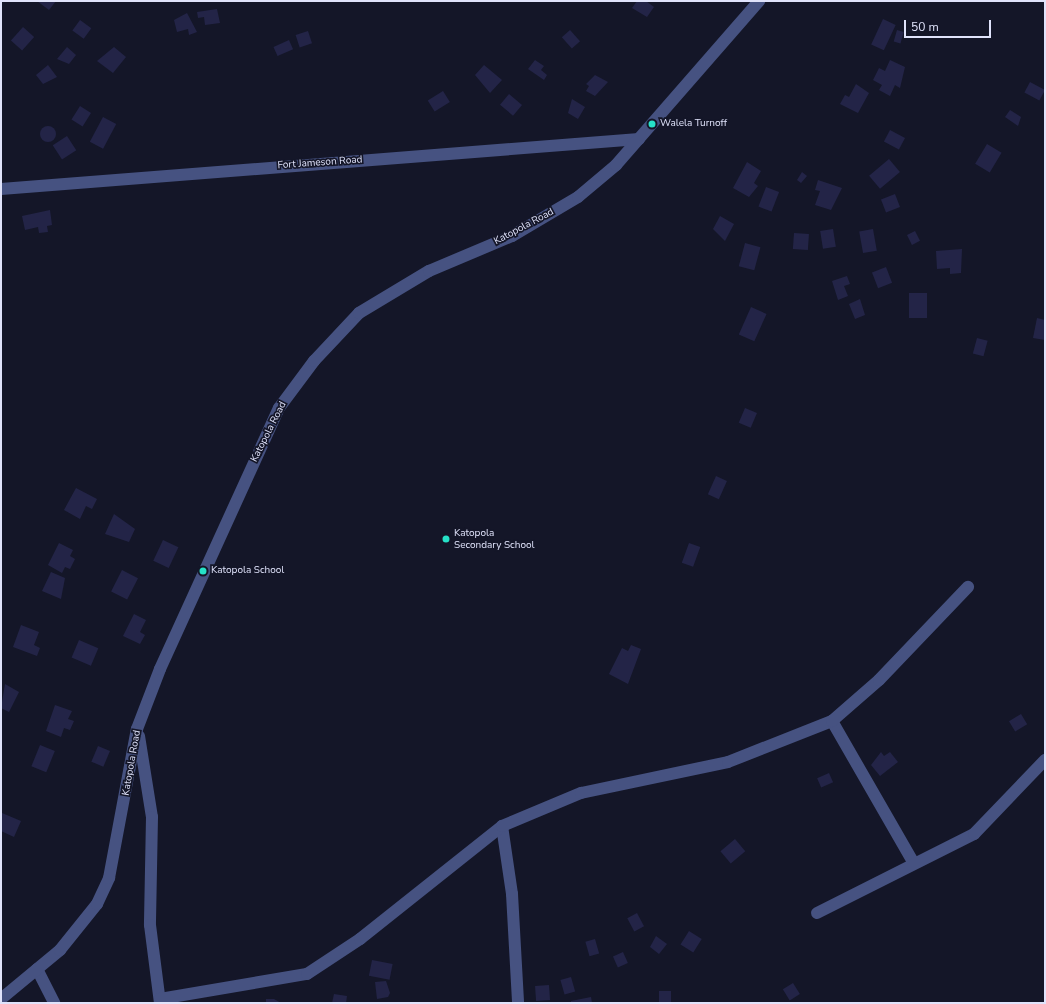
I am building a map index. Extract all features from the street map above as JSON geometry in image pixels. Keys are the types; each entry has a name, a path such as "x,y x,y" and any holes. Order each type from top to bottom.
{"street":[{"name":"Katopola Road","path":"1,998 36,970 78,930 97,904 109,878 137,729 216,541 276,415 314,361 359,313 429,271 512,236 578,197 616,165 759,1"},
{"name":"Fort Jameson Road","path":"1,189 639,139"},
{"path":"137,729 152,817 150,925 160,1001 307,974 360,939 502,826 581,793 728,762 832,721 879,680 968,587"},
{"path":"832,721 914,862"},
{"path":"817,913 914,862 974,834 1045,760"},
{"path":"502,826 512,894 518,1003"},
{"path":"36,970 54,1003"}],"building":[{"path":"37,1 56,1 49,10"},
{"path":"637,1 646,1 654,7 647,17 632,8"},
{"path":"217,9 220,23 205,25 204,17 198,18 197,12"},
{"path":"187,13 197,32 189,35 188,29 177,32 174,20"},
{"path":"883,19 896,25 884,50 871,44"},
{"path":"80,20 91,28 84,39 72,31"},
{"path":"23,27 34,37 22,50 11,40"},
{"path":"570,30 580,41 572,49 562,37"},
{"path":"897,30 904,32 900,43 894,42"},
{"path":"308,31 312,43 300,47 296,35"},
{"path":"289,40 293,49 278,56 273,47"},
{"path":"67,47 76,55 69,64 57,59"},
{"path":"114,47 126,57 113,73 97,61"},
{"path":"535,60 544,66 541,70 547,75 544,80 528,69"},
{"path":"890,60 905,67 900,88 895,85 890,96 879,90 882,85 873,80 879,68 885,71"},
{"path":"48,65 57,77 43,84 36,75"},
{"path":"484,65 502,80 490,93 475,75"},
{"path":"595,75 608,82 595,96 586,91 589,86 586,84"},
{"path":"1030,82 1045,90 1039,101 1024,93"},
{"path":"856,84 869,93 858,113 840,104 845,95 849,97"},
{"path":"443,91 450,102 435,112 428,101"},
{"path":"509,94 522,105 513,116 500,105"},
{"path":"572,99 585,107 578,119 568,113"},
{"path":"80,106 91,113 83,126 72,120"},
{"path":"1010,110 1021,117 1018,126 1005,117"},
{"path":"103,117 116,124 103,149 90,142"},
{"path":"48,126 55,131 56,134 51,141 48,142 41,137 40,134 45,127"},
{"path":"890,130 905,138 899,149 884,141"},
{"path":"67,136 76,150 62,160 53,145"},
{"path":"987,144 1002,153 990,172 975,164"},
{"path":"889,159 900,172 880,189 869,176"},
{"path":"747,162 761,171 754,183 758,186 749,197 733,188"},
{"path":"802,172 807,176 801,183 797,180"},
{"path":"818,180 842,188 831,210 815,205 820,191 815,190"},
{"path":"766,187 779,192 772,212 758,207"},
{"path":"895,194 900,207 886,212 881,199"},
{"path":"50,210 52,225 47,226 48,232 39,233 38,227 25,230 22,216"},
{"path":"720,216 734,224 725,241 713,229"},
{"path":"833,229 836,247 823,249 820,231"},
{"path":"873,229 877,251 863,253 859,231"},
{"path":"915,231 920,241 912,245 907,235"},
{"path":"794,233 809,234 808,250 793,249"},
{"path":"745,243 760,247 754,270 739,266"},
{"path":"962,249 961,273 950,274 950,268 937,269 936,251"},
{"path":"886,267 892,283 878,288 872,272"},
{"path":"847,276 850,284 844,286 848,296 838,300 832,281"},
{"path":"909,293 927,293 927,318 909,318"},
{"path":"860,299 865,315 855,319 849,304"},
{"path":"751,307 767,314 754,341 739,334"},
{"path":"1037,318 1045,320 1045,340 1033,338"},
{"path":"977,338 988,341 983,356 973,353"},
{"path":"745,408 757,413 751,428 739,423"},
{"path":"716,476 727,481 719,499 708,494"},
{"path":"76,488 97,499 92,509 86,506 80,519 64,510"},
{"path":"114,514 135,529 129,542 105,534"},
{"path":"163,540 178,547 169,568 153,561"},
{"path":"59,543 73,550 70,556 75,559 70,569 65,567 62,573 48,565"},
{"path":"689,543 700,547 693,567 682,563"},
{"path":"122,570 138,578 127,600 111,591"},
{"path":"51,572 65,578 61,599 42,591"},
{"path":"134,614 146,620 140,632 145,635 140,644 123,636"},
{"path":"21,625 39,632 34,645 40,648 37,656 13,647"},
{"path":"79,640 98,648 91,666 72,657"},
{"path":"631,645 641,649 628,684 609,674 622,648 628,651"},
{"path":"5,684 19,692 9,712 1,708"},
{"path":"55,705 72,711 68,719 74,721 70,730 64,728 61,737 46,731"},
{"path":"1021,714 1027,724 1015,731 1009,721"},
{"path":"40,745 55,751 46,772 31,766"},
{"path":"98,746 110,751 103,767 91,762"},
{"path":"881,752 884,756 890,752 898,762 880,776 871,765"},
{"path":"829,773 833,782 821,787 817,778"},
{"path":"2,813 21,821 14,837 1,831"},
{"path":"735,839 745,851 731,863 720,851"},
{"path":"637,913 644,926 634,931 627,918"},
{"path":"689,931 702,939 693,953 681,945"},
{"path":"656,936 667,944 659,954 650,947"},
{"path":"595,939 599,953 590,956 585,942"},
{"path":"623,952 628,963 618,967 613,956"},
{"path":"372,960 393,964 390,980 369,976"},
{"path":"571,977 575,991 565,994 560,980"},
{"path":"386,981 390,993 388,997 377,999 375,982"},
{"path":"793,983 800,994 790,1000 783,989"},
{"path":"549,985 550,1000 536,1001 535,986"},
{"path":"659,991 671,991 671,1003 659,1003"},
{"path":"334,994 347,996 346,1003 332,1003"},
{"path":"591,997 592,1003 571,1003 571,1001"},
{"path":"266,999 274,999 281,1003 266,1003"}],"place":[{"name":"Walela Turnoff","path":"652,124"},
{"name":"Katopola Secondary School","path":"446,539"},
{"name":"Katopola School","path":"203,571"}]}
